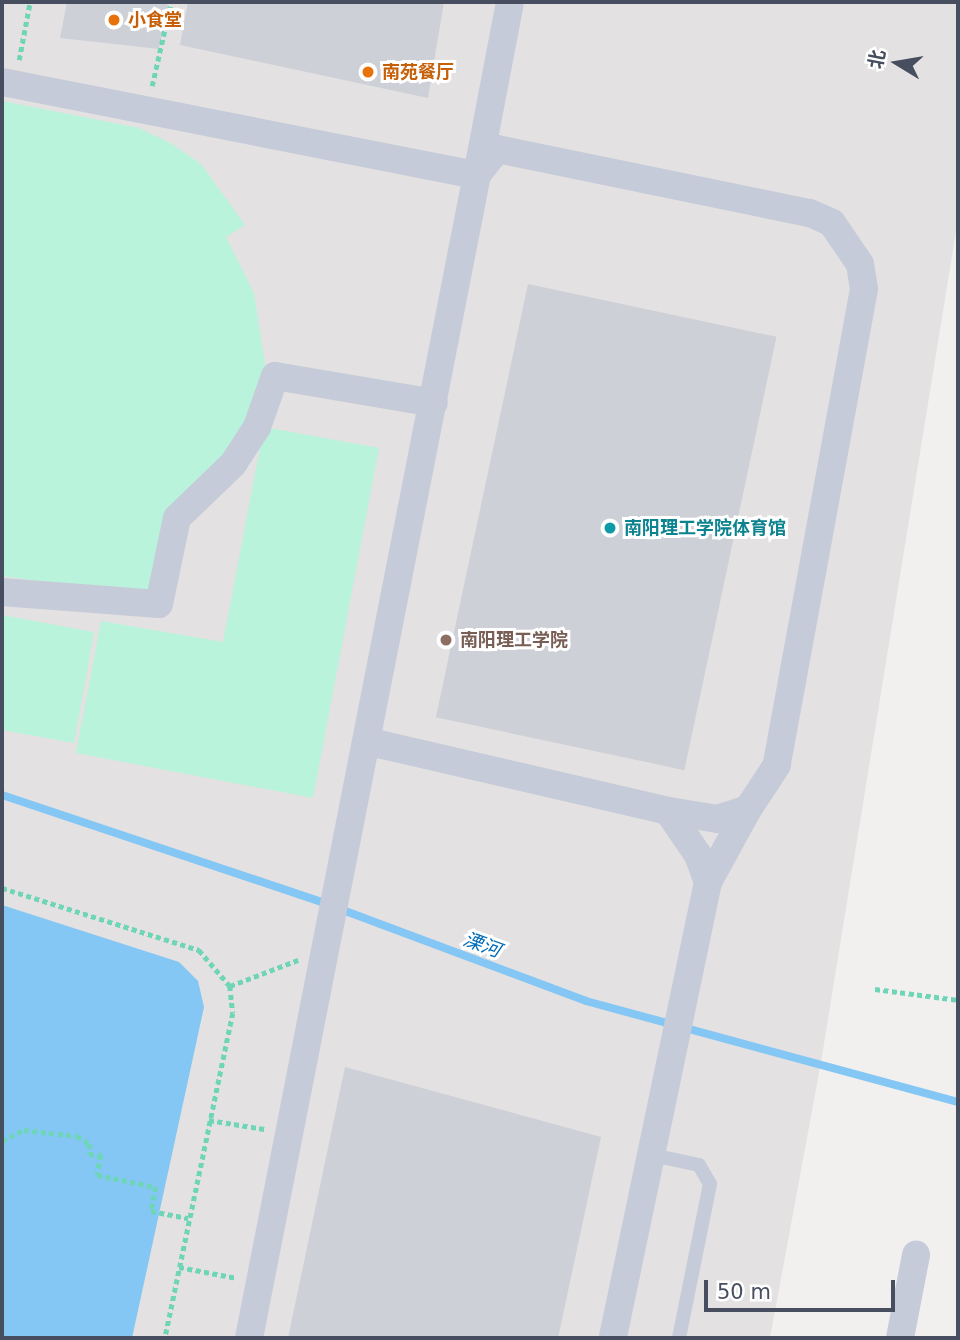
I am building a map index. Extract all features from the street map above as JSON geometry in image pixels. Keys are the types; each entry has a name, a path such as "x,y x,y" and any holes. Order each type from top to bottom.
{"street":[{"path":"249,1338 321,958 370,742 510,2"},
{"path":"8,83 477,175"},
{"path":"477,175 497,149 810,213 832,223 860,264 864,289 777,765 748,809 708,882 613,1338"},
{"path":"2,592 159,604 177,517 233,464 257,426 275,376 434,404"},
{"path":"370,742 668,811 718,819 748,809"},
{"path":"668,811 686,832 708,882"},
{"path":"900,1338 916,1255"}],"lane":[{"path":"652,1155 699,1165 710,1184 679,1338"}],"path":[{"path":"8,83 30,2"},
{"path":"147,110 170,2"},
{"path":"2,888 198,950 230,986 233,1013 165,1338"},
{"path":"230,986 298,960 321,958"},
{"path":"875,989 958,1000"},
{"path":"209,1119 288,1134"},
{"path":"2,1141 24,1130 77,1136 90,1144 89,1154 101,1155 97,1175 156,1187 151,1211 188,1218"},
{"path":"179,1267 260,1282"}],"shaded area":[{"name":"南阳理工学院","path":"2,2 958,2 958,219 821,1062 770,1338 2,1338"}],"green space":[{"path":"2,101 139,128 172,144 201,164 245,225 226,237 254,293 265,364 254,408 232,451 200,485 154,596 2,576"},
{"path":"264,427 379,448 313,798 76,753 101,621 223,642"},
{"path":"2,615 94,632 74,743 2,730"}],"water":[{"path":"2,905 179,962 198,981 204,1007 132,1338 2,1338"}],"building":[{"name":"小食堂","path":"67,2 168,2 159,49 60,38"},
{"name":"南苑餐厅","path":"188,2 444,2 428,98 180,45"},
{"name":"南阳理工学院体育馆","path":"528,284 776,337 684,770 436,717"},
{"path":"345,1067 601,1137 558,1338 288,1338"}],"waterway":[{"name":"溧河","path":"2,795 327,904"},
{"name":"溧河","path":"340,909 586,1001 958,1102"}],"place":[{"name":"小食堂","path":"114,20"},
{"name":"南苑餐厅","path":"368,72"},
{"name":"南阳理工学院体育馆","path":"610,528"},
{"name":"南阳理工学院","path":"446,640"}]}
